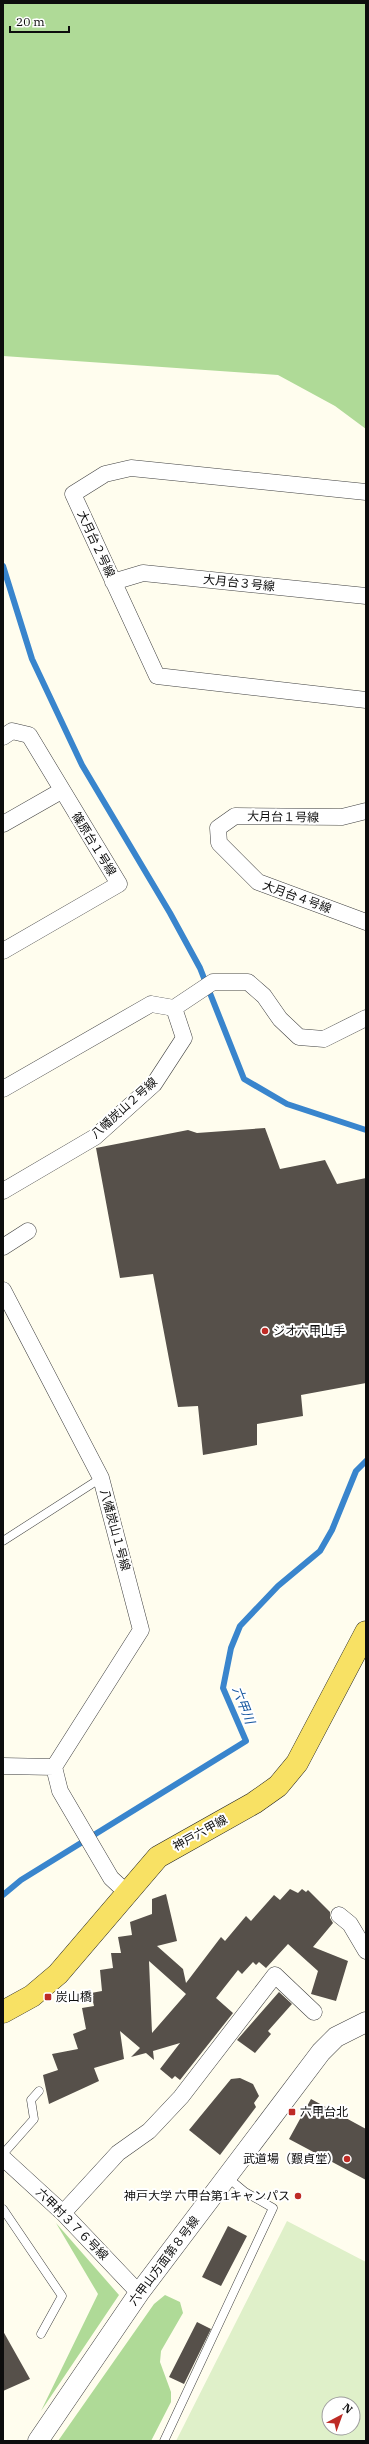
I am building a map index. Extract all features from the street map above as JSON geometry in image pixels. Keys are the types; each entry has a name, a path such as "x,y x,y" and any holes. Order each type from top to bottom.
{"main road":[{"name":"神戸六甲線","path":"3,2012 32,1996 58,1974 77,1954 126,1892 158,1857 254,1803 278,1786 289,1775 366,1632"}],"street":[{"name":"大月台２号線","path":"366,492 131,468 105,474 73,494 157,676 366,700"},
{"name":"大月台３号線","path":"114,582 143,573 366,596"},
{"name":"篠原台１号線","path":"3,737 12,731 29,735 61,791 118,884 3,951"},
{"path":"3,824 61,791"},
{"name":"大月台１号線","path":"219,843 218,828 235,816 342,817 366,811"},
{"name":"大月台４号線","path":"219,843 258,882 366,922"},
{"path":"3,1088 151,1004 174,1008 213,982 248,982 264,996 280,1019 299,1037 324,1039 366,1018"},
{"name":"八幡炭山２号線","path":"3,1191 95,1137 154,1084 184,1038 174,1008"},
{"path":"3,1247 28,1231"},
{"name":"八幡炭山１号線","path":"3,1290 101,1478 141,1630 54,1767"},
{"path":"3,1766 54,1767 60,1791 100,1862 111,1878 126,1892"},
{"path":"339,1915 350,1924 366,1950"},
{"path":"63,2214 118,2153 149,2131 180,2097 275,1975 314,2012"},
{"name":"六甲山方面第８号線","path":"38,2441 139,2293 321,2052 336,2037 366,2022"},
{"name":"六甲村３７６号線","path":"3,2158 63,2214 139,2293"}],"lane":[{"path":"3,1541 101,1478"},
{"path":"3,2154 34,2119 31,2100 39,2091"},
{"path":"164,2441 273,2208 245,2192 227,2177"},
{"path":"3,2209 62,2296 41,2334"}],"green space":[{"path":"3,3 366,3 366,429 335,406 278,375 3,356"},
{"path":"287,2221 366,2262 366,2441 176,2441"},
{"path":"56,2223 119,2295 41,2411 98,2294"},
{"path":"165,2295 180,2302 183,2313 161,2351 160,2362 171,2392 171,2402 151,2441 58,2441 154,2304"}],"building":[{"name":"ジオ六甲山手","path":"265,1128 280,1169 325,1160 337,1184 366,1178 366,1383 301,1395 303,1416 257,1424 257,1445 203,1455 198,1406 178,1407 153,1274 120,1278 96,1148 188,1130 197,1133"},
{"path":"290,1889 298,1893 302,1889 306,1892 308,1890 330,1912 330,1918 333,1923 313,1947 348,1961 336,2001 311,1994 318,1971 288,1944 266,1968 259,1962 256,1965 253,1962 242,1974 238,1970 216,1998 233,2013 180,2080 175,2076 172,2079 160,2069 180,2043 153,2051 154,2060 146,2053 131,2057 140,2048 120,2031 124,2059 94,2068 99,2081 49,2104 43,2075 58,2070 52,2054 78,2049 73,2034 86,2029 82,2008 94,2006 91,1993 102,1991 100,1970 113,1968 111,1953 121,1953 118,1937 132,1935 130,1922 152,1914 152,1899 166,1894 177,1941 157,1946 183,1969 186,1983 221,1937 225,1941 246,1916 251,1921 274,1895 280,1900","holes":["149,1961 186,1994 152,2033"]},
{"path":"279,1992 292,2004 268,2031 271,2034 255,2053 237,2040"},
{"path":"240,2078 253,2084 259,2096 254,2103 256,2107 220,2155 189,2130 231,2079"},
{"name":"武道場（艱貞堂）","path":"311,2099 366,2129 366,2180 289,2139"},
{"path":"228,2226 247,2236 221,2286 202,2277"},
{"path":"197,2322 211,2329 184,2384 169,2377"},
{"path":"3,2331 30,2379 3,2391"}],"waterway":[{"path":"3,566 32,659 82,765 170,913 200,968 244,1079 287,1104 366,1130"},
{"name":"六甲川","path":"3,1895 21,1880 246,1741 223,1688 231,1648 240,1626 278,1586 320,1551 332,1530 356,1471 366,1461"}],"place":[{"name":"ジオ六甲山手","path":"265,1331"},
{"name":"炭山橋","path":"48,1997"},
{"name":"六甲台北","path":"292,2112"},
{"name":"武道場（艱貞堂）","path":"347,2159"},
{"name":"神戸大学 六甲台第1キャンパス","path":"298,2196"}]}
